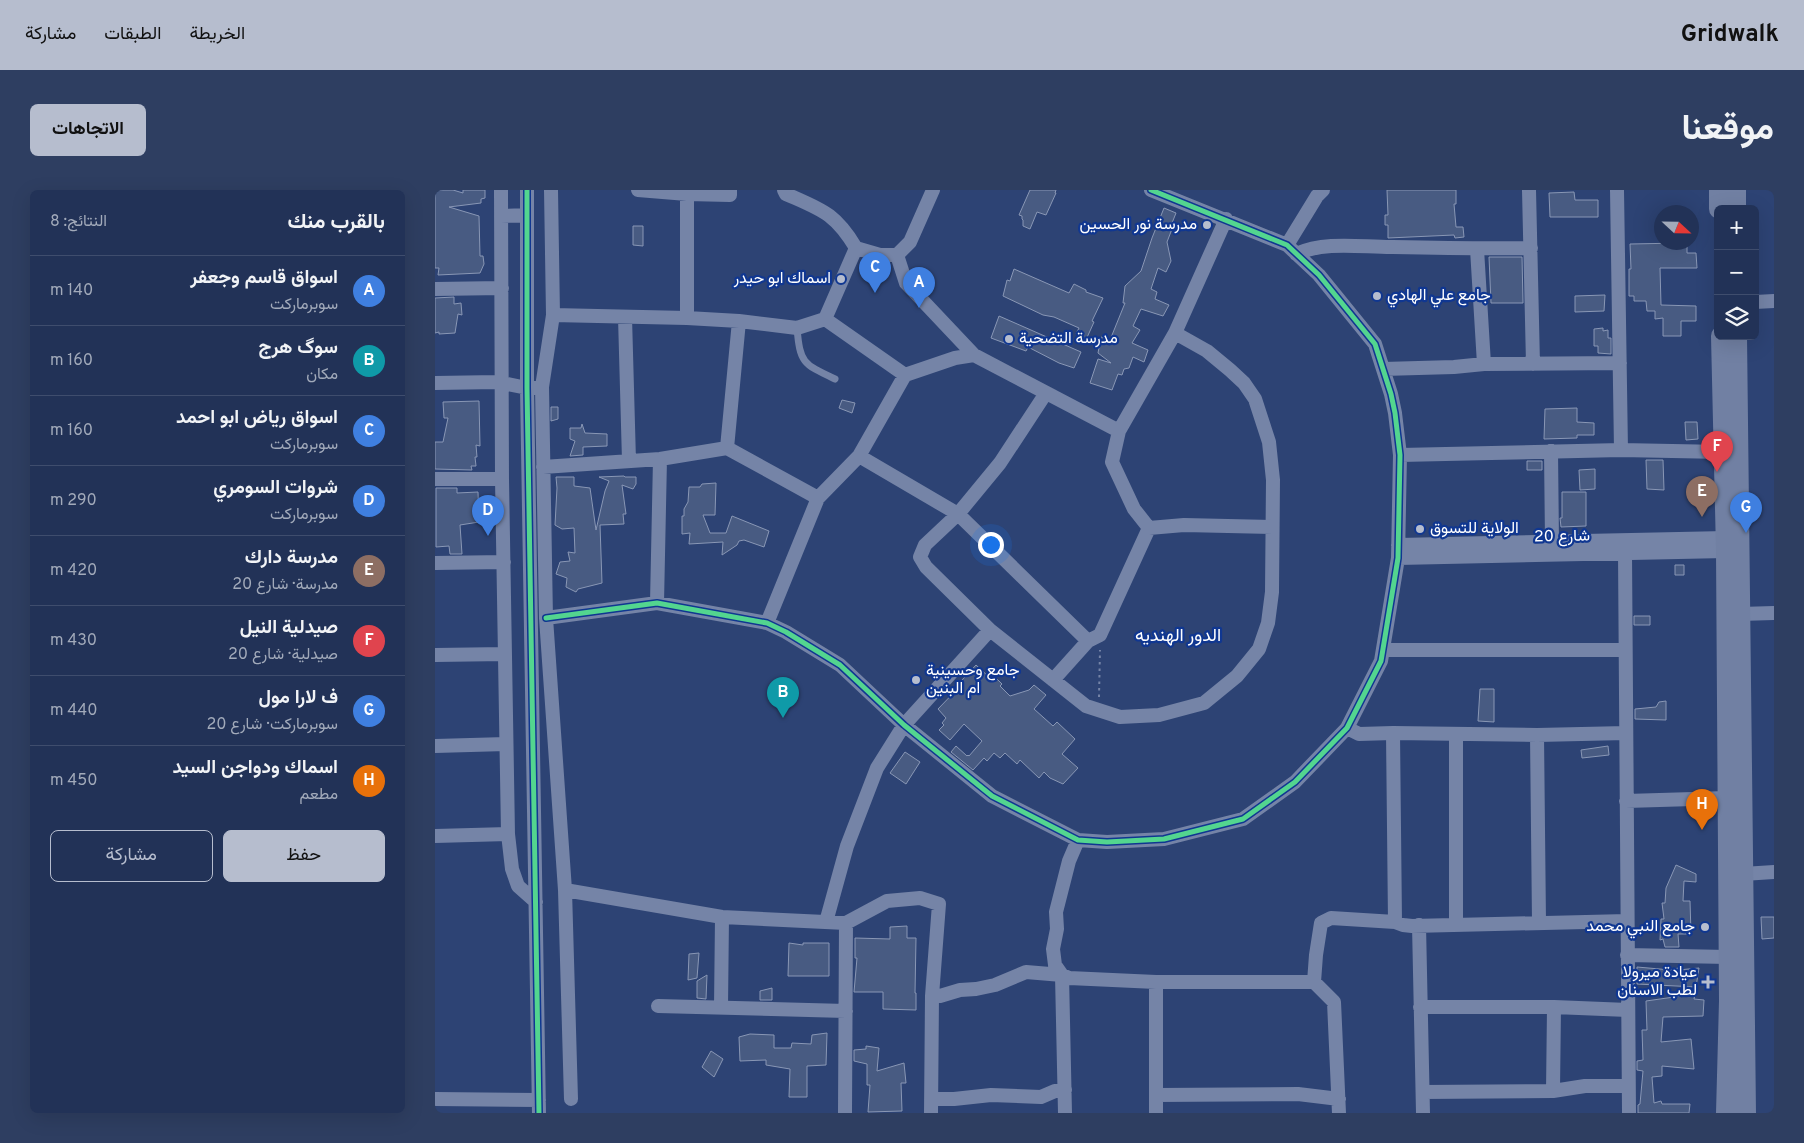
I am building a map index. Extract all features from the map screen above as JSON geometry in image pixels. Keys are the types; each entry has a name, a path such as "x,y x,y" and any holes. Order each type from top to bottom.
{"main road":[{"path":"1719,190 1719,205"},
{"path":"1736,190 1736,205"},
{"path":"1721,340 1726,545 1728,957 1736,983 1746,1113"},
{"path":"1726,1113 1743,874 1737,340"}],"street":[{"path":"501,190 502,479 507,834 512,869 518,886 535,902"},
{"path":"435,1099 539,1106 527,388 527,190"},
{"path":"551,190 553,315 542,388 546,640 565,890 571,1099"},
{"path":"638,190 730,195 730,190"},
{"path":"784,190 787,194 802,195 827,212 845,229 856,248 880,255 897,255 910,242 933,190"},
{"path":"546,618 657,604 767,623 786,632 840,665 904,725 992,796 1077,840 1107,842 1164,839 1243,818 1295,782 1347,728 1381,661 1398,552 1400,455 1395,413 1375,344 1319,275 1291,249 1225,219 1151,190"},
{"path":"1291,249 1317,196 1323,190"},
{"path":"1529,190 1533,364"},
{"path":"1617,190 1621,450"},
{"path":"687,194 687,318"},
{"path":"501,216 527,215"},
{"path":"1149,528 1134,509 1112,462 1119,431 1175,333 1225,219"},
{"path":"1291,249 1323,246 1477,249 1531,248"},
{"path":"553,315 687,318 739,321 797,328 825,319 856,248"},
{"path":"1477,249 1483,364"},
{"path":"897,255 906,283 974,355 1119,431"},
{"path":"435,289 502,288"},
{"path":"1759,302 1774,301"},
{"path":"625,316 629,461"},
{"path":"825,319 905,375"},
{"path":"727,448 739,321"},
{"path":"1046,393 1000,463 958,514 925,545 920,557 926,567 990,630 1086,706 1120,717 1159,715 1203,703 1237,676 1259,649 1267,623 1272,592 1273,480 1269,442 1255,399 1244,383 1207,351 1175,333"},
{"path":"767,623 818,498 859,456 905,375 955,358 974,355"},
{"path":"1383,369 1454,368 1483,364 1620,363"},
{"path":"435,383 503,382 527,388 542,388"},
{"path":"543,467 660,459 727,448 818,498"},
{"path":"1400,455 1621,450 1723,452"},
{"path":"1551,451 1552,542"},
{"path":"859,456 958,514 1094,638"},
{"path":"657,604 660,459"},
{"path":"435,479 502,479"},
{"path":"1149,528 1184,525 1272,527"},
{"path":"1053,680 1094,638 1149,528"},
{"name":"شارع 20","path":"1398,552 1552,542 1726,545"},
{"name":"شارع 20","path":"1398,552 1625,553 1726,545"},
{"path":"1625,553 1629,1113"},
{"path":"435,563 504,562"},
{"path":"1740,614 1774,613"},
{"path":"827,922 847,846 877,768 904,725 990,630"},
{"path":"531,641 546,640"},
{"path":"1383,650 1625,650"},
{"path":"435,656 505,654"},
{"path":"1347,728 1359,734 1537,735 1626,732"},
{"path":"1393,733 1395,922"},
{"path":"1456,734 1456,924"},
{"path":"1537,735 1539,922"},
{"path":"435,746 505,744"},
{"path":"1626,801 1727,798"},
{"path":"435,836 507,834"},
{"path":"1065,1113 1062,975 1055,965 1053,949 1057,929 1055,912 1069,861 1077,840"},
{"path":"1743,874 1774,872"},
{"path":"565,890 722,916 847,923 887,901 919,898 939,904 932,996 931,1106 954,1099 991,1095 1041,1097 1055,1091 1065,1090"},
{"path":"721,1007 722,916"},
{"path":"1314,982 1321,923 1331,918 1395,922 1403,925 1627,921"},
{"path":"845,1113 847,923"},
{"path":"1419,925 1423,1113"},
{"path":"1627,954 1728,957"},
{"path":"932,996 995,985 1026,972 1062,975 1069,978 1157,982 1314,982 1334,1002 1339,1106 1298,1094 1157,1095"},
{"path":"1156,1113 1157,982"},
{"path":"658,1006 846,1011"},
{"path":"1420,1007 1554,1007 1628,1010"},
{"path":"1553,1090 1554,1007"},
{"path":"1423,1092 1553,1090 1585,1086 1629,1086"}],"lane":[{"path":"797,328 799,351 804,361 811,368 835,379"}],"path":[{"path":"1094,638 1099,710"}],"building":[{"path":"435,190 453,190 463,193 463,190 485,190 485,198 481,199 481,203 449,207 479,216 480,256 483,256 484,264 480,273 438,275 439,268 435,268"},
{"path":"1030,190 1056,190 1056,193 1046,215 1037,212 1030,229 1023,226 1022,216 1019,215"},
{"path":"1387,190 1456,190 1456,204 1454,204 1456,227 1463,227 1464,237 1455,238 1454,235 1388,238 1388,225 1385,225 1385,215 1388,215"},
{"path":"1574,192 1575,200 1598,200 1598,217 1550,217 1549,193"},
{"path":"1164,208 1176,213 1167,242 1171,261 1166,272 1158,268 1151,289 1157,292 1155,299 1169,305 1163,316 1141,309 1133,326 1140,330 1132,343 1148,350 1144,362 1133,357 1129,368 1124,369 1122,375 1118,374 1112,390 1090,383 1098,359 1111,363 1098,353 1101,337 1110,340 1125,303 1123,303 1125,286 1141,271"},
{"path":"633,226 643,226 643,246 633,245"},
{"path":"1630,244 1654,244 1654,250 1687,250 1687,253 1696,253 1697,268 1660,268 1661,305 1696,306 1696,321 1681,321 1681,336 1663,336 1663,318 1655,319 1655,311 1647,311 1646,301 1634,301 1634,296 1629,296"},
{"path":"1489,257 1522,257 1523,303 1491,303"},
{"path":"1014,269 1069,293 1074,284 1086,290 1086,292 1103,298 1085,342 1076,334 1079,328 1054,317 1043,315 1003,296 1007,280 1010,281"},
{"path":"1605,295 1604,311 1575,312 1575,296"},
{"path":"454,297 454,304 461,303 462,315 458,314 455,333 435,333 435,298"},
{"path":"999,316 1081,352 1074,368 1059,363 1028,347 1026,351 991,338"},
{"path":"1603,328 1603,331 1608,330 1608,338 1611,338 1611,354 1598,353 1598,346 1594,346 1594,329"},
{"path":"842,400 855,403 852,413 839,408"},
{"path":"479,401 480,446 476,445 476,466 471,466 472,470 435,469 435,442 443,442 448,418 444,418 443,402"},
{"path":"551,407 558,407 558,419 551,421"},
{"path":"1577,408 1577,422 1594,423 1594,435 1577,435 1577,438 1544,439 1545,409"},
{"path":"1685,422 1697,422 1698,439 1686,440"},
{"path":"582,424 585,433 607,434 607,446 583,447 583,455 570,456 575,441 570,439 570,428 581,428"},
{"path":"1646,460 1663,460 1664,490 1647,489"},
{"path":"1527,461 1542,461 1542,470 1527,470"},
{"path":"1595,469 1595,489 1580,490 1579,470"},
{"path":"556,477 574,477 574,486 590,488 596,530 609,481 599,477 636,477 636,484 633,489 622,485 626,514 623,514 624,524 600,525 602,583 578,589 576,592 566,587 567,578 556,574 560,562 570,561 568,552 575,553 574,528 562,529 555,525"},
{"path":"716,483 715,515 703,515 710,533 726,533 732,516 769,531 764,547 744,540 739,541 737,545 722,555 723,542 689,544 690,533 682,534 682,516 684,516 684,509 688,502 689,487 700,487 702,484"},
{"path":"436,488 457,488 457,493 478,492 479,522 460,525 462,554 450,554 449,546 436,547"},
{"path":"1562,492 1586,492 1586,526 1561,527"},
{"path":"1675,565 1684,565 1684,575 1675,575"},
{"path":"1634,616 1650,616 1650,625 1634,625"},
{"path":"976,665 989,677 993,679 995,677 1002,684 1000,686 1010,696 1029,690 1034,685 1046,695 1034,709 1053,726 1057,722 1075,739 1062,754 1078,768 1063,784 1050,778 1044,772 1039,778 1020,760 1017,764 1005,753 1000,758 994,753 987,761 984,758 973,770 951,752 956,746 969,756 982,741 964,724 950,740 939,730 944,725 942,723 946,718 938,709 964,682 962,680"},
{"path":"1480,689 1494,689 1494,722 1478,721"},
{"path":"1666,701 1666,720 1635,719 1635,709 1656,707 1659,702"},
{"path":"1608,746 1609,755 1582,758 1581,750"},
{"path":"905,752 920,762 906,784 890,773"},
{"path":"1676,865 1696,874 1696,882 1684,881 1683,901 1690,901 1691,934 1678,934 1679,947 1665,947 1663,939 1660,940 1661,919 1664,919 1662,903 1665,903 1666,888"},
{"path":"1761,917 1774,917 1774,938 1762,939"},
{"path":"907,926 907,938 916,938 916,1010 883,1009 883,992 854,992 857,958 855,958 855,938 890,939 890,927"},
{"path":"789,943 803,945 803,943 829,943 829,976 788,976"},
{"path":"699,953 697,978 688,980 689,954"},
{"path":"1637,967 1671,970 1699,968 1696,987 1637,984"},
{"path":"707,975 706,999 697,998 697,981"},
{"path":"772,988 772,1000 760,1000 760,991"},
{"path":"1695,994 1694,999 1704,1000 1703,1016 1663,1017 1661,1042 1691,1039 1694,1069 1662,1066 1662,1076 1652,1077 1654,1103 1661,1101 1662,1104 1690,1104 1689,1113 1638,1113 1643,1071 1637,1070 1637,1061 1643,1060 1642,1030 1647,1030 1646,1001"},
{"path":"827,1033 826,1065 807,1066 807,1097 789,1097 790,1069 766,1065 766,1060 740,1061 739,1037 750,1034 774,1035 774,1048 791,1048 792,1043 811,1044 812,1035"},
{"path":"866,1046 879,1048 877,1071 904,1063 906,1083 901,1083 902,1111 868,1112 870,1085 867,1085 867,1064 854,1061 854,1050 866,1049"},
{"path":"711,1051 723,1059 714,1077 702,1067"}],"cycle path":[{"path":"527,190 527,388 539,1113"},
{"path":"546,618 657,603 767,623 786,632 840,665 904,725 992,796 1078,840 1107,842 1164,839 1243,819 1295,782 1347,728 1381,661 1398,558 1400,455 1395,413 1375,344 1319,275 1287,245 1151,190"}],"place":[{"name":"مدرسة نور الحسين","path":"1207,225"},
{"name":"اسماك ابو حيدر","path":"841,279"},
{"name":"اسواق رياض ابو احمد","path":"875,293"},
{"name":"جامع علي الهادي","path":"1377,296"},
{"name":"اسواق قاسم وجعفر","path":"919,308"},
{"name":"مدرسة التضحية","path":"1009,339"},
{"name":"صيدلية النيل","path":"1717,472"},
{"name":"مدرسة دارك","path":"1702,517"},
{"name":"الولاية للتسوق","path":"1420,529"},
{"name":"ف لارا مول","path":"1746,533"},
{"name":"شروات السومري","path":"488,536"},
{"name":"جامع وحسينية ام البنين","path":"916,680"},
{"name":"سوگ هرج","path":"783,718"},
{"name":"اسماك ودواجن السيد","path":"1702,830"},
{"name":"جامع النبي محمد","path":"1705,927"},
{"name":"عيادة ميرولا لطب الاسنان","path":"1708,982"}],"district":[{"name":"الدور الهنديه","path":"1178,636"}]}
